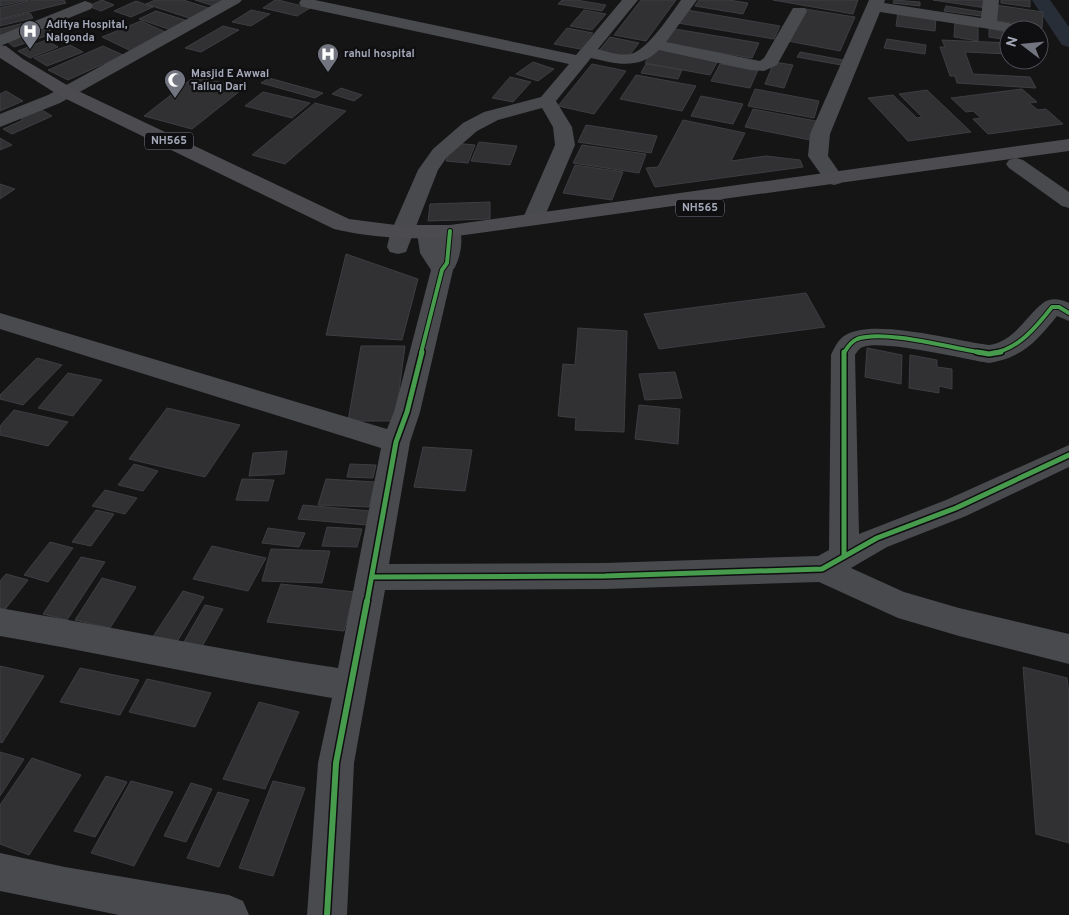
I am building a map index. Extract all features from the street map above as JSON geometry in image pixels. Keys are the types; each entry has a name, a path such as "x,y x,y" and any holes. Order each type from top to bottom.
{"highway":[{"name":"NH565","path":"0,50 60,96"},
{"name":"NH565","path":"0,68 342,224 382,232 400,240 440,246 1069,156"},
{"name":"NH565","path":"440,246 534,218 1069,144"}],"street":[{"path":"0,121 60,96 234,0"},
{"path":"307,3 584,57 633,60 645,54 689,0"},
{"path":"989,24 990,0"},
{"path":"400,240 428,170 440,153 470,128 491,116 547,101 584,57 625,1"},
{"path":"0,41 87,2"},
{"path":"199,3 215,10"},
{"path":"834,178 818,156 820,134 876,3 999,26"},
{"path":"654,44 750,65 764,66 771,61 799,11"},
{"path":"534,218 565,145 566,136 564,128 547,101"},
{"path":"1016,164 1069,202"},
{"path":"327,915 336,763 396,442 407,412 440,246"},
{"path":"833,563 843,355 849,344 860,338 880,337 976,353 1004,352 1041,321 1052,307 1064,310"},
{"path":"0,321 396,442"},
{"path":"372,577 604,576 833,563 877,538 956,508 1069,455"},
{"path":"833,563 898,604 959,622 1069,649"},
{"path":"0,622 88,637 245,669 351,686"},
{"path":"0,872 65,886 228,915"}],"building":[{"path":"0,0 29,0 0,6"},
{"path":"34,0 64,0 66,3 0,19 0,8"},
{"path":"102,0 114,5 101,11 88,6"},
{"path":"155,0 183,0 212,9 192,19 146,4"},
{"path":"195,0 227,0 214,6"},
{"path":"275,0 310,8 297,16 263,8"},
{"path":"562,0 576,0 606,5 602,11 558,4"},
{"path":"641,0 676,0 646,41 614,35"},
{"path":"699,0 729,0 748,3 743,14 695,6"},
{"path":"773,0 858,0 853,14"},
{"path":"894,0 920,2 920,6 893,3"},
{"path":"933,0 988,0 986,8"},
{"path":"1001,0 1030,0 1030,7 1001,3"},
{"path":"136,1 153,7 131,17 114,11"},
{"path":"996,5 1043,12 1042,20 993,20"},
{"path":"946,6 989,13 988,17 944,11"},
{"path":"805,9 855,17 840,51 788,41"},
{"path":"251,10 270,14 251,26 232,22"},
{"path":"584,10 606,14 592,30 570,26"},
{"path":"687,10 780,26 774,39 678,23"},
{"path":"156,11 188,21 171,30 139,19"},
{"path":"898,12 936,17 935,31 896,26"},
{"path":"30,13 33,18 0,26 0,20"},
{"path":"141,21 170,34 131,51 102,37"},
{"path":"28,22 32,27 0,36 0,29"},
{"path":"955,22 978,25 978,41 954,37"},
{"path":"223,26 239,30 201,52 185,48"},
{"path":"44,27 54,33 14,47 5,40"},
{"path":"567,28 593,33 580,49 554,44"},
{"path":"669,28 759,43 752,58 660,43"},
{"path":"989,28 999,30 999,38 989,37"},
{"path":"610,37 639,43 628,57 598,52"},
{"path":"887,39 926,45 925,54 884,48"},
{"path":"46,40 58,47 30,58 18,51"},
{"path":"942,40 999,43 999,54 965,52 973,74 1030,77 1036,88 957,83 955,76 950,76 940,47 945,47"},
{"path":"70,45 83,52 47,66 34,58"},
{"path":"103,46 123,55 68,80 48,70"},
{"path":"655,47 719,59 710,75 645,63"},
{"path":"800,52 843,60 841,65 797,57"},
{"path":"533,62 554,69 538,81 516,74"},
{"path":"774,62 793,65 784,88 765,84"},
{"path":"592,64 626,71 594,114 558,106"},
{"path":"646,64 682,70 678,79 641,73"},
{"path":"720,64 758,70 750,88 711,81"},
{"path":"636,75 696,86 682,111 620,99"},
{"path":"194,77 245,87 192,129 144,116"},
{"path":"510,77 531,82 513,102 492,98"},
{"path":"269,78 323,93 315,98 261,83"},
{"path":"341,88 362,95 354,101 332,94"},
{"path":"755,89 819,101 814,118 748,106"},
{"path":"1022,89 1037,102 1029,103 1038,110 1046,109 1063,124 988,134 973,119 981,118 973,111 966,112 951,98"},
{"path":"927,90 971,132 908,141 868,98 893,95 917,118 922,117 899,94"},
{"path":"6,91 23,101 0,111 0,94"},
{"path":"263,92 310,103 292,118 245,106"},
{"path":"701,96 743,104 733,124 691,116"},
{"path":"315,103 346,111 285,164 252,155"},
{"path":"37,107 52,116 12,134 3,129 23,120 17,116"},
{"path":"753,109 816,121 810,140 745,127"},
{"path":"683,120 745,133 731,161 766,156 800,160 803,167 655,187 646,168 658,167"},
{"path":"586,125 657,136 651,153 578,142"},
{"path":"0,138 12,145 0,150"},
{"path":"479,142 517,146 510,165 471,161"},
{"path":"453,143 475,145 468,163 446,161"},
{"path":"582,145 646,154 639,173 573,163"},
{"path":"575,165 623,172 612,200 563,193"},
{"path":"0,184 15,189 0,199"},
{"path":"490,202 490,219 428,221 430,204"},
{"path":"346,254 418,279 402,340 326,335"},
{"path":"806,293 825,327 659,349 644,314"},
{"path":"578,328 627,331 624,432 575,430 576,418 558,416 563,364 575,365"},
{"path":"361,346 405,346 395,421 348,421"},
{"path":"867,348 902,355 901,384 865,377"},
{"path":"910,355 937,360 937,367 952,369 952,389 939,386 939,393 909,388"},
{"path":"37,358 62,365 23,405 0,399 0,395"},
{"path":"675,372 682,398 645,400 639,374"},
{"path":"68,373 102,380 73,416 38,408"},
{"path":"639,405 680,409 678,444 635,439"},
{"path":"167,408 240,425 205,477 129,459"},
{"path":"14,410 68,422 48,446 0,435 0,426"},
{"path":"423,447 472,450 465,491 414,487"},
{"path":"287,451 284,474 249,476 253,453"},
{"path":"134,464 158,471 143,491 118,485"},
{"path":"350,464 376,465 373,478 347,477"},
{"path":"242,479 274,480 268,501 236,500"},
{"path":"326,479 375,482 369,507 318,505"},
{"path":"105,490 137,498 125,514 92,506"},
{"path":"303,505 371,511 367,525 298,519"},
{"path":"96,510 114,514 91,546 72,542"},
{"path":"327,527 362,529 357,547 322,546"},
{"path":"268,528 305,533 299,547 262,543"},
{"path":"50,542 73,548 48,582 24,575"},
{"path":"212,546 266,558 248,591 193,579"},
{"path":"271,549 330,551 322,583 262,581"},
{"path":"81,557 105,562 67,620 43,614"},
{"path":"6,574 28,580 3,612 0,611 0,581"},
{"path":"102,578 136,587 110,628 75,620"},
{"path":"281,584 355,592 344,631 267,622"},
{"path":"183,591 204,597 175,645 152,638"},
{"path":"205,605 223,609 199,652 181,647"},
{"path":"0,666 44,676 2,743 0,742"},
{"path":"1023,667 1067,678 1069,695 1069,843 1036,834"},
{"path":"80,668 139,680 120,715 60,702"},
{"path":"147,679 211,693 195,727 129,712"},
{"path":"259,702 299,712 265,789 223,779"},
{"path":"0,752 24,759 0,796"},
{"path":"32,758 81,775 29,855 0,844 0,805"},
{"path":"106,776 127,782 95,837 74,831"},
{"path":"131,781 173,792 134,866 91,853"},
{"path":"273,781 305,788 273,876 239,868"},
{"path":"191,783 212,789 186,842 164,836"},
{"path":"218,792 249,800 219,867 187,858"}],"waterway":[{"path":"1041,0 1069,41"}],"cycle path":[{"path":"327,915 336,763 396,442 407,412 442,270 447,263 450,231"},
{"path":"844,556 843,355 849,345 858,339 884,337 989,354 997,353 1011,348 1023,338 1052,307 1059,307 1069,313"},
{"path":"372,577 605,576 822,569 877,538 956,508 1069,455"}],"place":[{"name":"Aditya Hospital, Nalgonda","path":"30,50"},
{"name":"rahul hospital","path":"328,73"},
{"name":"Masjid E Awwal Talluq Dari","path":"175,99"}]}
